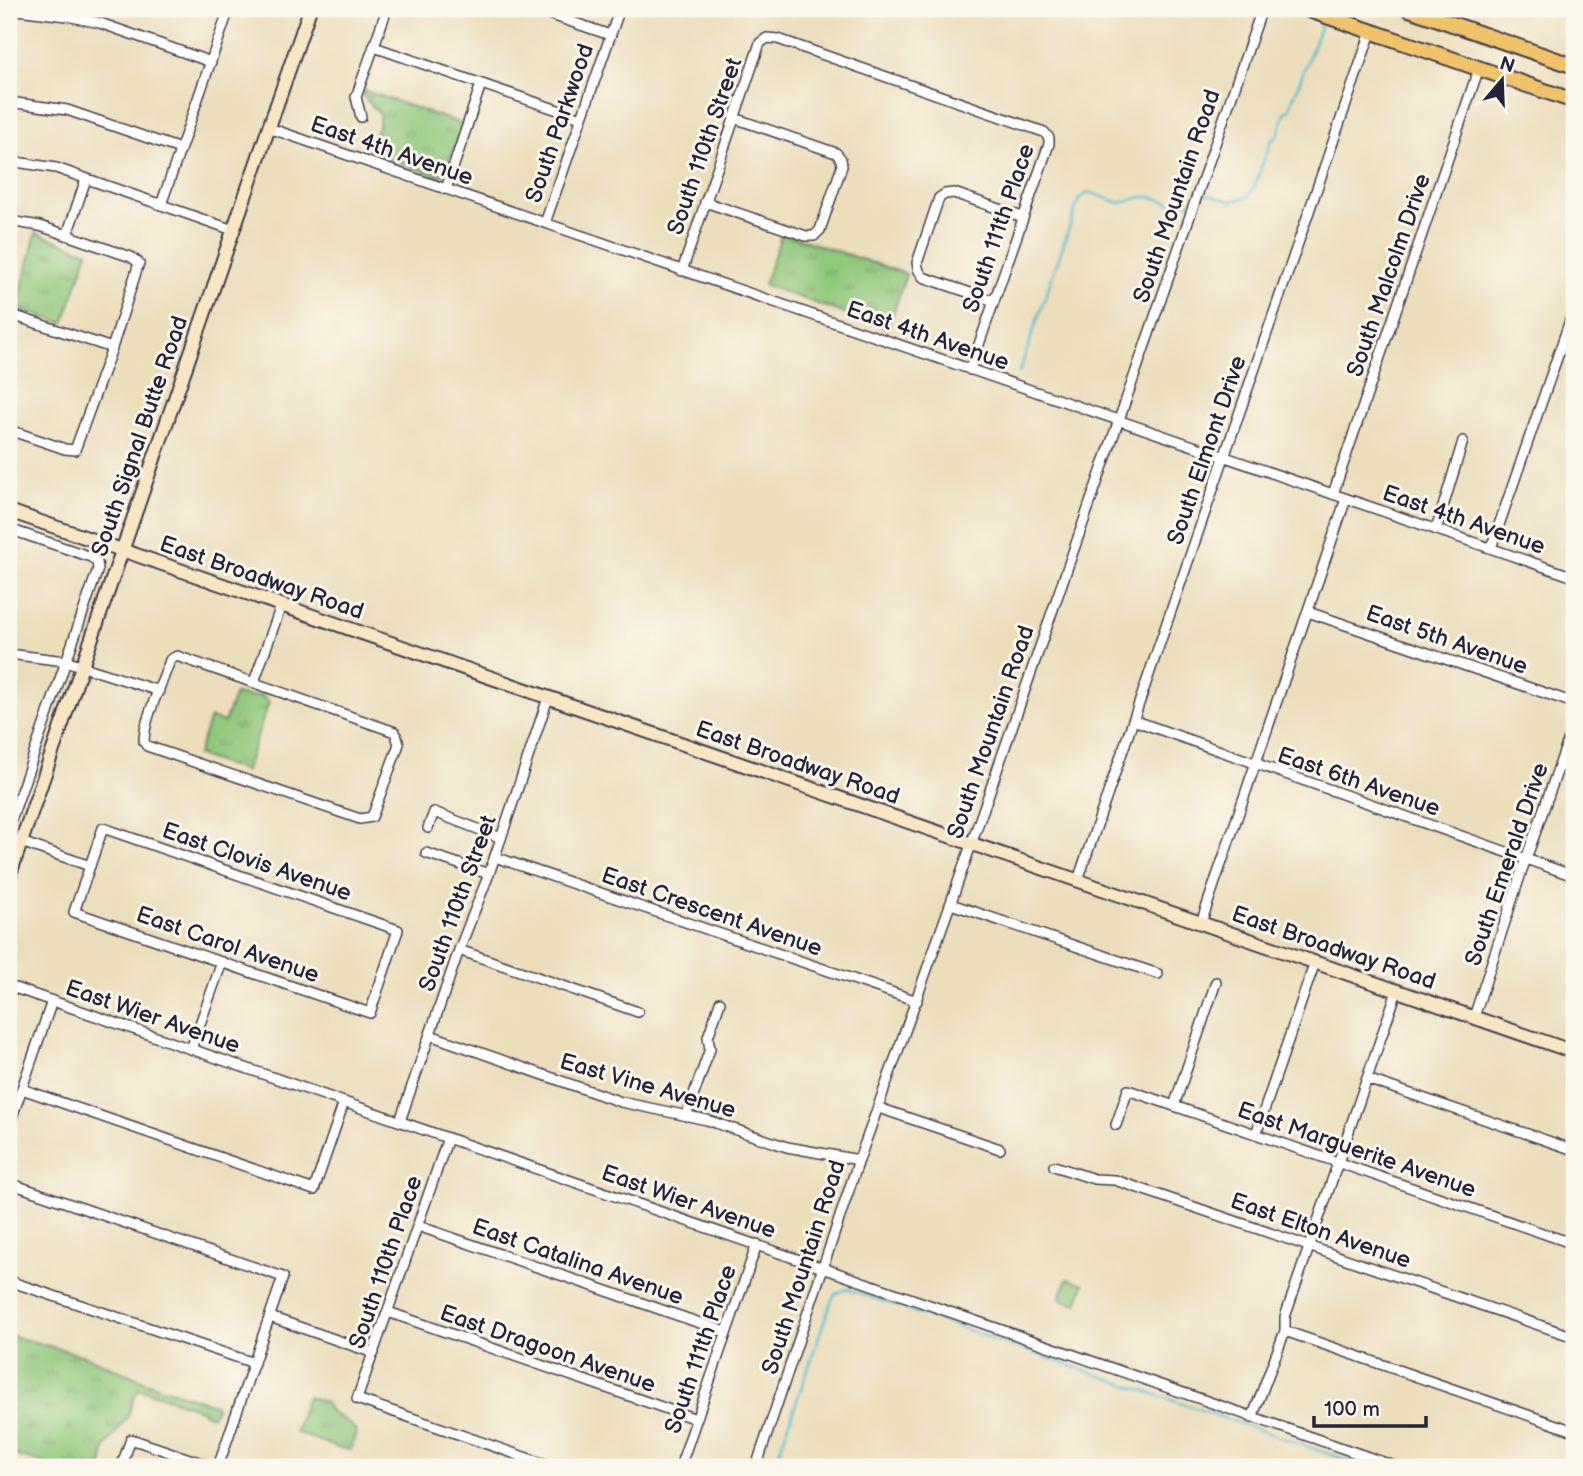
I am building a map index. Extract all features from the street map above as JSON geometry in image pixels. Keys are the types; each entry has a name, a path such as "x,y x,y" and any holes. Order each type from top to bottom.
{"main road":[{"name":"South Signal Butte Road","path":"9,877 310,9"},
{"path":"1306,9 1574,101"},
{"path":"1409,9 1574,66"},
{"name":"East Broadway Road","path":"9,511 1574,1052"}],"street":[{"path":"9,9 100,23 211,62"},
{"path":"161,205 229,9"},
{"path":"361,117 356,97 387,9"},
{"path":"534,9 610,35"},
{"name":"South Parkwood","path":"545,223 618,14 616,9"},
{"name":"South Mountain Road","path":"756,1467 859,1160 951,904 1262,9"},
{"name":"South Elmont Drive","path":"1078,880 1371,32"},
{"name":"South 110th Street","path":"682,271 760,43 767,38 778,39 1044,132 1049,138"},
{"path":"374,47 581,118"},
{"name":"South Malcolm Drive","path":"1333,494 1479,68"},
{"path":"446,189 481,84"},
{"path":"9,102 67,110 180,149"},
{"path":"705,202 806,236 814,236 820,230 842,166 841,159 836,153 734,118"},
{"name":"East 4th Avenue","path":"269,128 1574,577"},
{"name":"South 111th Place","path":"970,370 1049,138"},
{"path":"9,161 55,168 233,230"},
{"path":"67,235 86,179"},
{"path":"994,301 923,277 919,271 918,263 939,198 954,193 1022,217"},
{"path":"9,221 40,226 131,257 139,263 75,450 9,430"},
{"path":"1491,548 1574,309"},
{"path":"9,314 112,348"},
{"path":"1436,530 1463,441"},
{"path":"1201,923 1346,499"},
{"name":"South Signal Butte Road","path":"9,529 91,557 97,562 98,569 9,826"},
{"path":"254,682 281,606"},
{"name":"East 5th Avenue","path":"1308,612 1574,703"},
{"path":"9,654 65,661 159,691"},
{"path":"173,657 254,682 391,730 398,735 399,744 375,814 369,819 346,815 152,748 144,742 144,733 173,657"},
{"name":"South 110th Street","path":"400,1121 495,857 548,698"},
{"name":"East 6th Avenue","path":"1133,720 1574,876"},
{"name":"South Emerald Drive","path":"1474,1017 1574,724"},
{"path":"428,828 434,813 501,838"},
{"name":"East Clovis Avenue","path":"90,866 103,828 398,930 369,1013"},
{"path":"21,842 90,866"},
{"path":"426,853 489,874"},
{"name":"East Crescent Avenue","path":"495,857 917,1001"},
{"name":"East Carol Avenue","path":"90,866 74,912 369,1013"},
{"path":"951,904 1158,974"},
{"path":"460,950 638,1012"},
{"path":"191,1049 222,962"},
{"path":"1256,1134 1315,962"},
{"path":"1174,1106 1216,982"},
{"name":"East Wier Avenue","path":"9,986 1396,1467"},
{"path":"1252,1418 1286,1331 1285,1317 1397,990"},
{"path":"9,1126 52,1001"},
{"path":"686,1116 710,1049 708,1037 720,1002"},
{"name":"East Vine Avenue","path":"430,1035 621,1102 708,1120 787,1147 859,1160"},
{"path":"1367,1079 1574,1150"},
{"path":"22,1089 314,1190 344,1102"},
{"name":"East Marguerite Avenue","path":"1116,1125 1128,1090 1574,1244"},
{"path":"879,1108 1000,1149"},
{"name":"South 110th Place","path":"448,1138 358,1399 532,1464"},
{"name":"East Elton Avenue","path":"1054,1166 1094,1179 1115,1180 1574,1336"},
{"path":"9,1183 283,1277 218,1467"},
{"name":"East Catalina Avenue","path":"418,1226 726,1332"},
{"name":"South 111th Place","path":"680,1467 757,1244"},
{"path":"9,1281 254,1363"},
{"name":"East Dragoon Avenue","path":"388,1312 696,1419"},
{"path":"270,1317 373,1353"},
{"path":"1286,1331 1574,1431"},
{"path":"121,1467 131,1439 213,1467"},
{"path":"532,1464 553,1467"}],"green space":[{"path":"363,90 462,124 444,175 438,176 368,152 379,124 379,113 363,96"},
{"path":"36,233 88,252 64,323 17,308"},
{"path":"782,233 906,274 888,329 764,285"},
{"path":"235,694 250,697 261,695 269,702 245,771 197,755 210,718 224,722"},
{"path":"1067,1279 1084,1284 1077,1304 1060,1299"},
{"path":"9,1335 85,1356 151,1384 216,1405 216,1411 211,1416 194,1407 139,1389 128,1416 105,1448 102,1467 58,1467 14,1455 9,1450"},
{"path":"307,1396 326,1403 331,1411 353,1427 356,1431 351,1450 295,1432"}],"waterway":[{"path":"1201,197 1207,194 1232,201 1247,197 1253,190 1271,141 1278,135 1285,113 1289,110 1322,22"},
{"path":"1019,373 1079,199 1089,192 1120,203 1142,197 1152,197 1180,206 1191,201"},
{"path":"774,1467 831,1302 835,1294 847,1289 1367,1467"}]}
